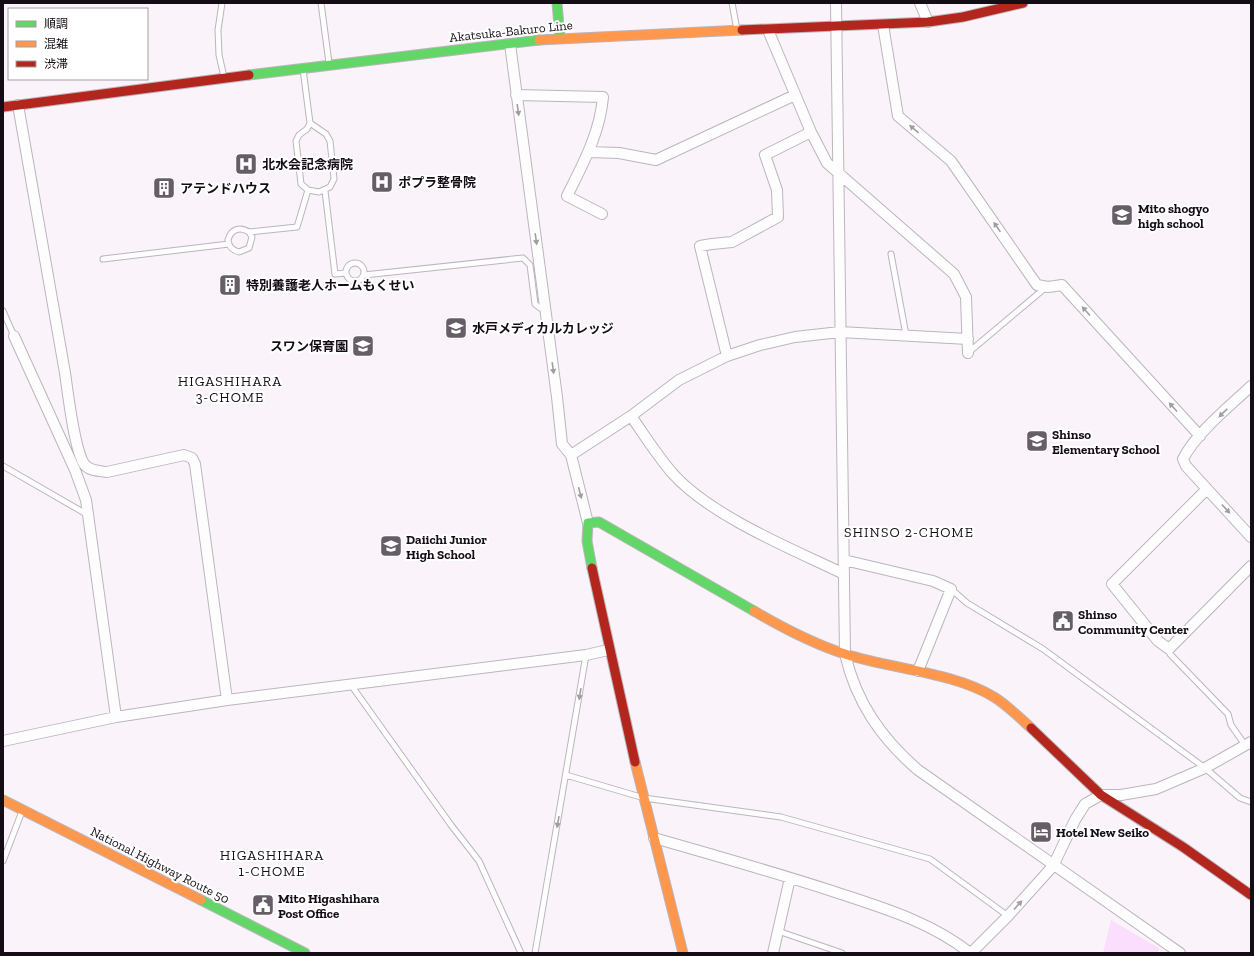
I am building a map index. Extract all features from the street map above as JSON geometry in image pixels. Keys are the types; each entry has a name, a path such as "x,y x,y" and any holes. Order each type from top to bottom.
{"main road":[{"path":"557,3 560,38"},
{"name":"Akatsuka-Bakuro Line","path":"3,107 329,64 560,38 928,22 963,17 1023,3"},
{"path":"683,953 608,650 586,531 588,523 599,522 773,622 845,654 918,671 976,688 994,698 1020,718 1101,795 1183,847 1251,895"},
{"name":"National Highway Route 50","path":"3,800 305,953"}],"street":[{"path":"836,3 845,654 854,687 864,706 887,741 918,770 1053,866 1180,953"},
{"path":"920,3 928,22"},
{"path":"883,25 898,116 951,161 1037,285 1062,285 1200,436"},
{"path":"768,30 795,96 827,163 954,274 966,298 968,353"},
{"path":"510,44 546,308 562,444 571,455 588,523"},
{"path":"516,95 602,97 601,116 589,152 567,196 602,214"},
{"path":"589,152 619,153 656,160 795,96"},
{"path":"18,105 78,447 84,464 90,469 107,472 184,455 192,458 195,464 208,549 227,700"},
{"path":"727,356 700,246 732,242 778,217 776,190 766,155 811,132"},
{"path":"571,455 631,416 679,380 727,356 760,345 795,337 840,332 968,340"},
{"path":"14,336 75,470 86,500 116,717"},
{"path":"1251,386 1200,436 1188,449 1183,458 1186,466 1251,537"},
{"path":"631,416 674,475 707,502 729,517 844,574"},
{"path":"1207,489 1112,584 1158,641 1169,649 1251,566"},
{"path":"844,560 933,581 951,589 918,671"},
{"path":"3,741 116,717 227,700 586,655 608,650"},
{"path":"654,838 790,878 904,915 957,943 971,953 1008,916 1053,866 1075,820 1085,804 1101,795 1121,795 1156,789 1205,768 1248,744"},
{"path":"772,953 790,878"}],"lane":[{"path":"222,3 218,30 219,55 224,78"},
{"path":"321,3 329,64"},
{"path":"732,3 737,31"},
{"path":"303,68 310,123 307,129 299,135 296,142 301,184 308,190 319,192 325,191 332,185 334,180 330,141 326,134 310,123"},
{"path":"249,232 297,227 308,190"},
{"path":"325,191 335,274 346,273"},
{"path":"244,229 249,232 252,237 252,243 249,248 245,251 233,250 229,244 229,235 233,231 244,229"},
{"path":"103,259 229,244"},
{"path":"891,254 906,336"},
{"path":"346,273 350,280 354,281 362,279 364,275 523,258 530,265 535,304 540,308 546,308"},
{"path":"346,273 349,266 356,263 363,267 364,275"},
{"path":"968,353 1047,286"},
{"path":"3,311 14,336"},
{"path":"3,466 89,516"},
{"path":"951,589 967,603 1043,649 1205,768 1240,798 1251,802"},
{"path":"1169,649 1170,654 1228,714 1231,725 1248,744"},
{"path":"535,953 586,655"},
{"path":"351,685 446,819 479,861 522,953"},
{"path":"566,775 644,798 782,817 930,858 1008,916"},
{"path":"3,861 23,809"},
{"path":"778,931 842,953"}],"shaded area":[{"path":"1111,920 1159,948 1158,953 1103,953"}],"traffic: fast":[{"path":"557,3 560,38"},
{"path":"249,75 539,40"},
{"path":"592,568 587,541 588,523 599,522 754,611"},
{"path":"201,900 305,953"}],"traffic: slow":[{"path":"539,40 742,30"},
{"path":"754,611 799,635 833,650 863,659 941,676 978,689 1004,704 1031,728"},
{"path":"635,762 683,953"},
{"path":"3,800 201,900"}],"traffic: jam":[{"path":"742,30 928,22 963,17 1023,3"},
{"path":"3,107 249,75"},
{"path":"592,568 635,762"},
{"path":"1031,728 1101,795 1183,847 1251,895"}],"place":[{"name":"北水会記念病院","path":"246,164"},
{"name":"ポプラ整骨院","path":"382,182"},
{"name":"アテンドハウス","path":"164,188"},
{"name":"Mito shogyo high school","path":"1122,215"},
{"name":"特別養護老人ホームもくせい","path":"230,285"},
{"name":"水戸メディカルカレッジ","path":"456,328"},
{"name":"スワン保育園","path":"363,346"},
{"name":"Shinso Elementary School","path":"1037,441"},
{"name":"Daiichi Junior High School","path":"391,546"},
{"name":"Shinso Community Center","path":"1063,621"},
{"name":"Hotel New Seiko","path":"1041,832"},
{"name":"Mito Higashihara Post Office","path":"263,905"}],"district":[{"name":"HIGASHIHARA 3-CHOME","path":"230,390"},
{"name":"SHINSO 2-CHOME","path":"909,532"},
{"name":"HIGASHIHARA 1-CHOME","path":"272,864"}]}
